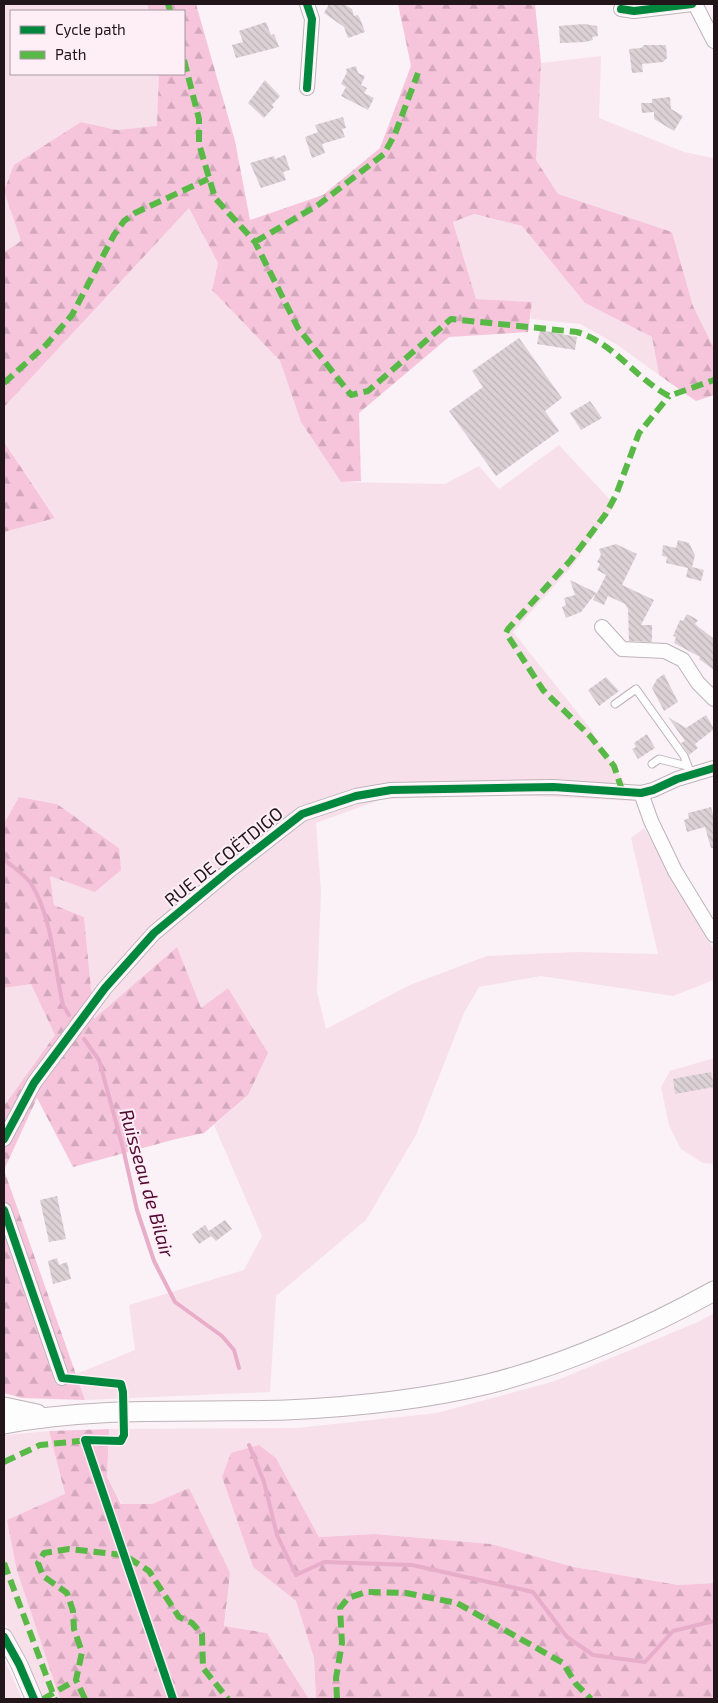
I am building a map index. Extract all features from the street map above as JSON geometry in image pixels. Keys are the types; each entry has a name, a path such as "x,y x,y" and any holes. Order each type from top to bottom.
{"main road":[{"path":"4,1424 45,1416 286,1410 357,1405 423,1397 489,1384 562,1361 631,1334 714,1291"},
{"path":"4,1407 45,1416"}],"street":[{"path":"307,4 312,19 307,88"},
{"path":"621,9 634,11 694,4 714,41"},
{"path":"602,627 622,649 665,651 683,660 698,683 714,699"},
{"name":"RUE DE COËTDIGO","path":"4,1139 34,1083 105,988 154,933 302,814 356,796 390,790 553,787 641,793 653,790 689,770 714,768"},
{"path":"641,793 651,821 675,871 714,935"},
{"path":"4,1210 62,1378"},
{"path":"4,1637 19,1664 34,1699"}],"lane":[{"path":"615,704 636,689 684,756 689,770"},
{"path":"652,764 659,759 689,770"}],"shaded area":[{"path":"4,4 147,4 149,10 10,10 10,75 159,75 158,127 117,130 81,122 4,191"},
{"path":"601,56 599,118 684,152 714,158 714,348 693,306 672,232 557,194 535,159 541,63"},
{"path":"4,191 21,241 4,252"},
{"path":"189,207 218,263 212,290 280,361 301,422 341,482 445,484 479,466 499,489 559,445 615,505 573,565 513,632 590,728 636,801 512,795 382,799 316,823 321,891 317,992 326,1029 410,985 487,956 576,952 658,954 631,838 644,828 714,950 714,980 673,996 541,976 479,987 464,1013 416,1135 366,1220 276,1296 270,1392 85,1400 76,1374 135,1350 129,1305 244,1270 262,1236 214,1125 248,1095 228,988 202,1008 94,1020 84,917 54,905 50,875 119,848 57,804 19,797 4,823 4,532 55,517 4,442 4,407"},
{"path":"473,214 522,226 585,303 652,337 659,375 616,344 580,324 531,319 531,302 476,299 453,222"},
{"path":"31,983 55,1035 4,1106 4,988"},
{"path":"714,1058 714,1164 703,1163 681,1149 669,1125 661,1087 670,1071"},
{"path":"714,1313 714,1583 678,1585 574,1567 491,1544 375,1534 319,1537 276,1458 222,1477 253,1567 296,1601 314,1658 316,1699 309,1699 267,1633 224,1626 227,1607 189,1488 152,1504 122,1504 107,1477 109,1429 296,1428 437,1413 555,1381 698,1322"},
{"path":"49,1431 65,1495 17,1571 60,1699 42,1699 4,1621 4,1435"},
{"path":"4,1658 22,1699 4,1699"}],"green space":[{"path":"147,4 196,4 235,141 250,220 323,195 380,148 411,66 398,4 535,4 541,63 536,160 558,194 672,232 693,306 714,348 714,395 696,401 659,375 652,337 585,303 522,226 474,214 453,222 476,299 532,302 528,332 449,337 359,413 361,481 341,482 301,422 280,361 212,290 218,263 189,208 4,407 4,252 21,241 4,191 14,165 81,122 117,130 157,126 159,75 185,75 185,10 149,10"},
{"path":"4,442 55,518 4,532"},
{"path":"19,797 57,804 119,848 121,870 95,892 50,876 54,905 84,917 94,1019 177,947 201,1008 228,988 268,1053 248,1095 204,1133 73,1167 37,1098 4,1170 4,1106 55,1035 31,984 4,988 4,823"},
{"path":"4,1170 85,1400 22,1398 4,1393"},
{"path":"109,1429 107,1477 121,1504 152,1504 189,1488 230,1573 224,1626 267,1633 309,1699 60,1699 17,1571 7,1520 65,1494 49,1431"},
{"path":"259,1445 276,1458 319,1537 375,1534 491,1544 574,1567 678,1585 714,1583 714,1699 316,1699 314,1658 296,1601 253,1567 222,1477 231,1453"}],"building":[{"path":"329,4 344,4 352,9 354,16 358,15 365,32 348,38 344,27 324,13"},
{"path":"266,22 271,35 274,34 279,47 236,58 232,45 243,42 239,31"},
{"path":"584,24 597,26 598,36 592,37 593,40 585,42 560,43 559,26"},
{"path":"644,45 666,45 667,58 663,62 642,64 643,72 632,73 629,49 641,48"},
{"path":"356,66 358,73 365,76 361,85 367,88 364,93 374,98 368,110 341,96 346,87 341,84 347,72 346,69"},
{"path":"265,80 280,96 272,105 274,107 264,118 248,103"},
{"path":"670,97 671,109 683,116 674,131 654,119 654,112 642,113 641,103 652,103 652,99"},
{"path":"343,117 346,128 342,129 345,137 322,144 325,153 312,158 305,137 318,132 315,125"},
{"path":"285,155 290,170 283,172 286,180 261,188 250,163 274,156 275,159"},
{"path":"540,330 577,337 575,350 537,344"},
{"path":"519,338 562,398 545,411 559,431 496,476 449,411 483,387 472,371"},
{"path":"590,401 602,418 581,430 570,413"},
{"path":"678,540 689,543 695,555 692,567 704,570 701,581 686,577 688,568 666,563 667,557 662,556 663,545 676,548"},
{"path":"616,544 637,554 622,585 654,600 641,625 652,625 652,642 629,641 628,609 625,604 608,596 604,605 593,600 596,593 581,612 566,618 562,607 566,605 564,598 575,595 570,580 597,593 606,575 597,570 600,564 597,562 601,555 599,549"},
{"path":"687,614 698,620 695,624 714,639 714,670 699,659 700,657 674,643 676,637 673,636 680,620 683,621"},
{"path":"664,674 678,702 664,711 652,688 657,679"},
{"path":"606,677 619,691 599,706 588,690"},
{"path":"706,715 714,729 695,744 698,748 689,755 681,743 685,741 668,717 686,728"},
{"path":"647,734 655,748 638,759 632,749 636,747 634,743"},
{"path":"711,807 714,818 714,848 711,848 705,827 687,832 684,820 689,818 688,813"},
{"path":"711,1072 714,1087 675,1094 673,1079"},
{"path":"57,1196 66,1239 49,1242 40,1200"},
{"path":"225,1220 232,1229 216,1241 211,1236 199,1244 192,1234 205,1225 209,1231"},
{"path":"57,1258 59,1265 67,1262 71,1279 53,1284 48,1261"}],"waterway":[{"name":"Ruisseau de Bilair","path":"4,859 23,874 32,885 39,899 49,929 63,1005 69,1015"},
{"name":"Ruisseau de Bilair","path":"84,1039 99,1060 123,1148 137,1210 154,1261 175,1302 222,1336 234,1350 239,1368"},
{"path":"249,1445 264,1482 277,1535 296,1575 324,1562 412,1565 533,1592 567,1637 593,1655 645,1662 673,1631 714,1621"}],"marked path":[{"path":"168,4 170,10"},
{"path":"185,64 199,119 199,144 215,198 255,242 298,328 351,395 368,391 451,319 577,332 602,344 657,389 669,396 714,380"},
{"path":"255,242 318,205 384,154 395,134 418,73"},
{"path":"4,383 46,345 72,315 114,235 124,221 135,213 208,179"},
{"path":"622,790 614,766 590,736 543,690 506,633 570,561 605,515 616,495 639,433 669,396"},
{"path":"4,1462 40,1445 90,1440"},
{"path":"85,1699 76,1680 82,1652 74,1629 73,1611 67,1593 43,1576 38,1563 44,1553 69,1549 124,1555 149,1571 179,1617 192,1623 202,1634 203,1668 228,1699"},
{"path":"4,1563 55,1699"},
{"path":"337,1699 336,1678 342,1643 340,1608 348,1598 366,1592 406,1593 457,1603 563,1663 576,1684 591,1699"},
{"path":"43,1699 76,1680"}],"cycle path":[{"path":"307,4 312,19 307,88"},
{"path":"621,9 634,11 692,4"},
{"path":"4,1139 34,1083 105,988 154,933 302,814 356,796 391,790 553,787 641,793 653,790 677,779 714,768"},
{"path":"4,1210 62,1378 121,1384 123,1392 124,1435 121,1441 85,1440 173,1699"},
{"path":"4,1637 19,1664 34,1699"}]}
